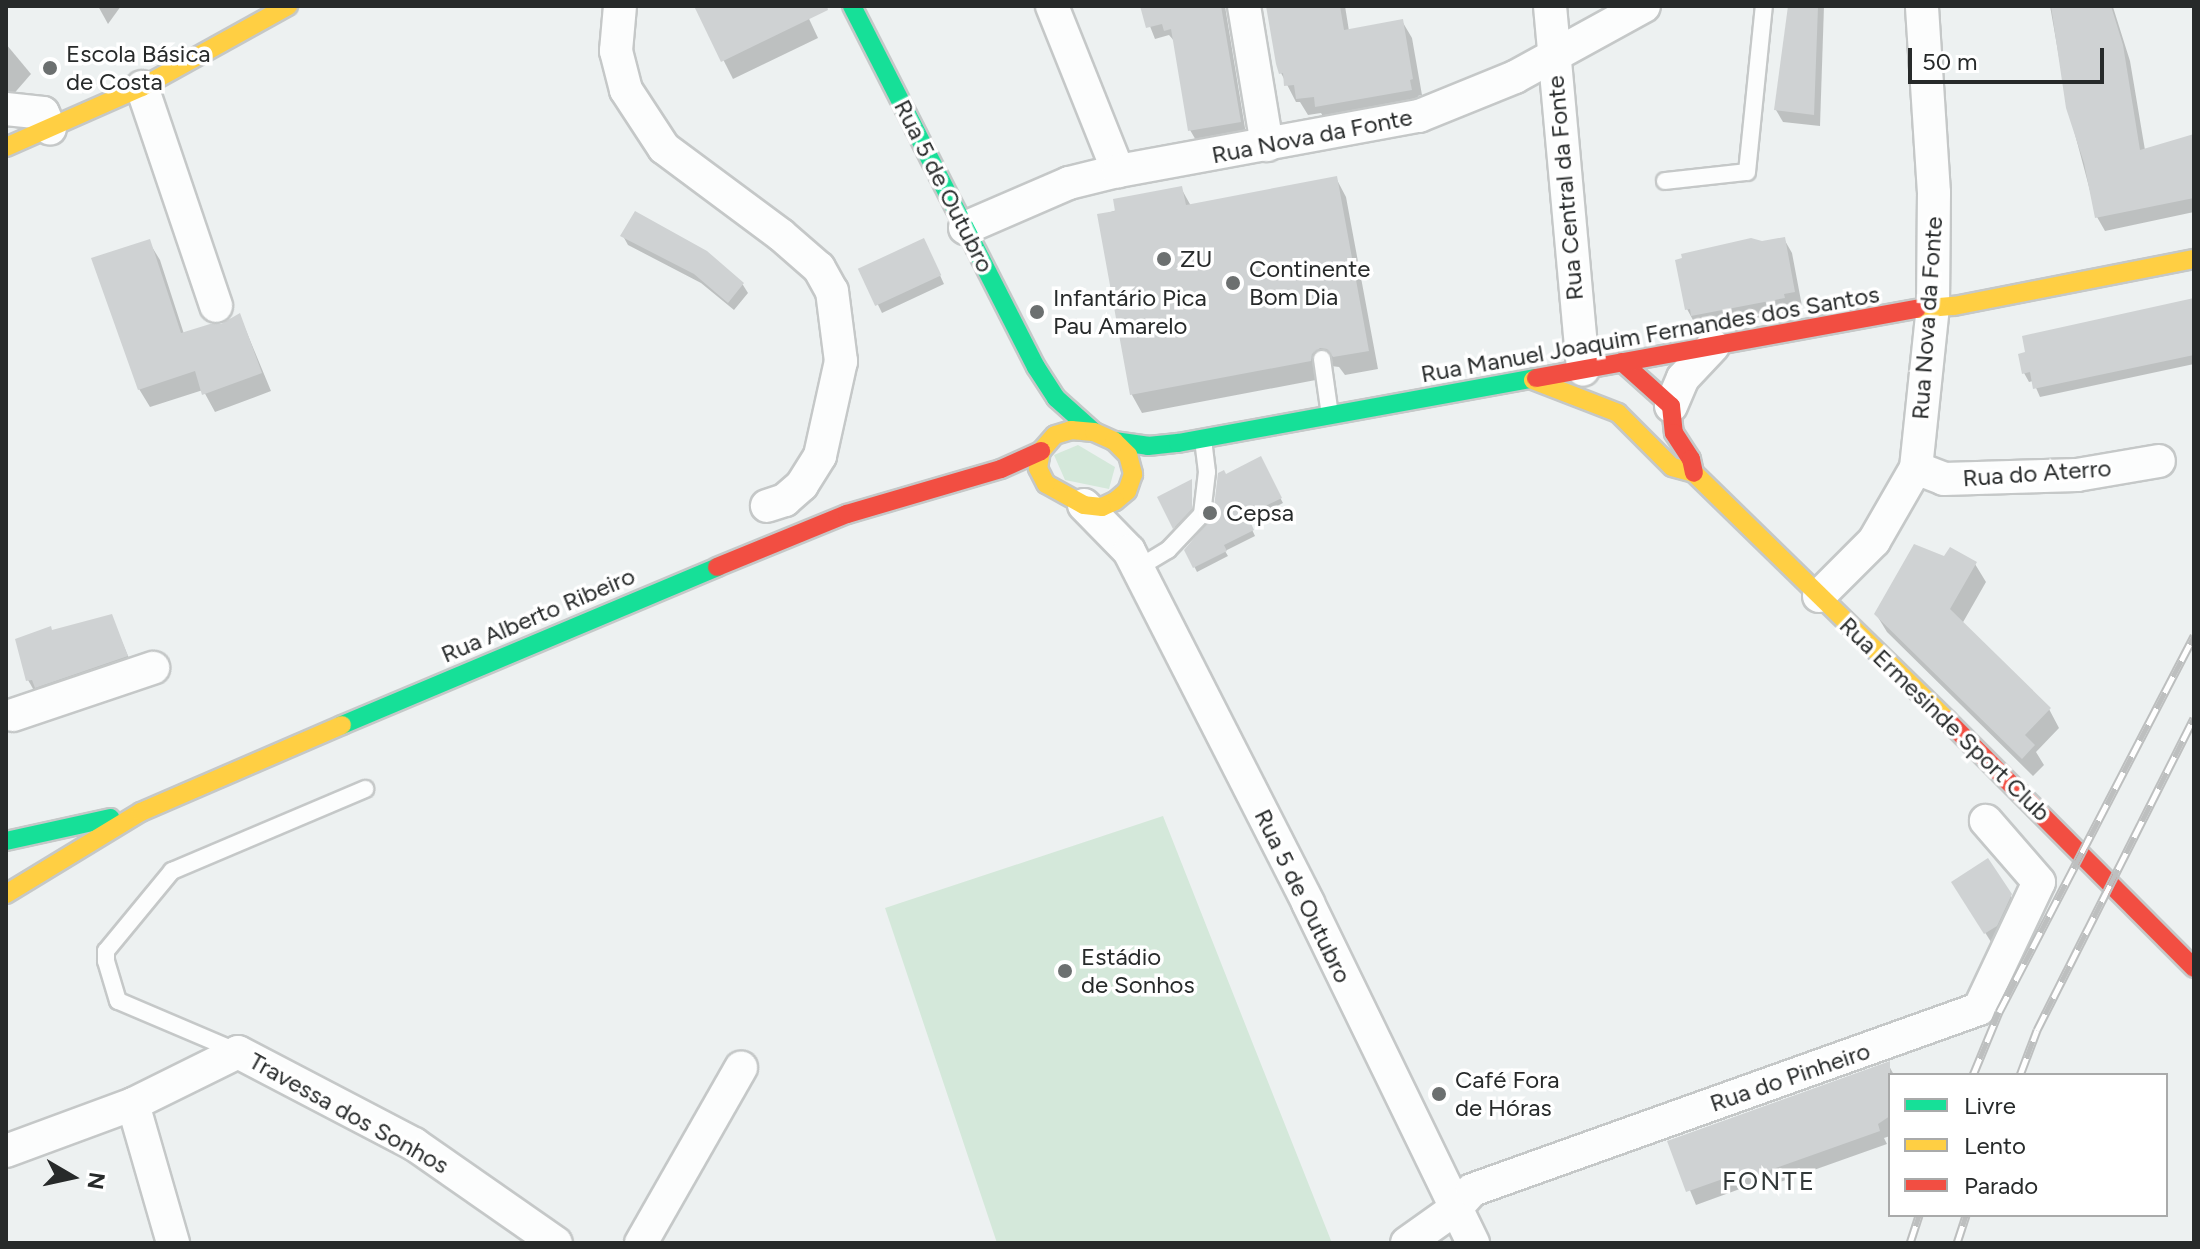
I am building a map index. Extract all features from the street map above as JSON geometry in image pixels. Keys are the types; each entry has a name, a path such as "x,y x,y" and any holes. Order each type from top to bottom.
{"main road":[{"path":"6,147 142,87 288,6"},
{"name":"Rua 5 de Outubro","path":"852,6 1036,367 1056,398 1094,432"},
{"name":"Rua Manuel Joaquim Fernandes dos Santos","path":"1114,441 1148,446 1203,439 1933,306 1954,306 2194,259"},
{"path":"1622,362 1671,406"},
{"path":"1618,413 1622,362"},
{"name":"Rua 5 de Outubro","path":"1036,367 1048,415 1043,447"},
{"name":"Rua Ermesinde Sport Club","path":"1533,380 1618,413 1672,467 1694,473 2194,968"},
{"name":"Rua Ermesinde Sport Club","path":"1671,406 1674,433 1691,459 1694,473"},
{"path":"1130,482 1128,455 1114,441 1094,432 1071,430 1055,435 1043,447 1038,468 1046,484 1074,501 1102,507 1130,482 1154,455 1178,443"},
{"name":"Rua Alberto Ribeiro","path":"6,894 141,812 555,633 847,514 892,498 1001,469 1043,447"},
{"name":"Rua Alberto Ribeiro","path":"961,481 1016,484 1074,501"},
{"name":"Rua Alberto Ribeiro","path":"6,841 141,812"}],"street":[{"path":"620,6 616,51 626,90 664,148 781,235 819,268 832,291 841,361 820,456 802,485 785,500 767,506"},
{"path":"1052,6 1118,171"},
{"path":"1244,6 1267,145"},
{"name":"Rua Central da Fonte","path":"1550,6 1583,370"},
{"name":"Rua Nova da Fonte","path":"965,228 1069,183 1118,171 1419,116 1492,87 1644,6"},
{"name":"Rua Nova da Fonte","path":"1819,596 1874,541 1916,468 1933,306 1934,193 1922,6"},
{"path":"142,87 216,306"},
{"path":"6,109 43,113 50,129"},
{"path":"1671,406 1683,378 1713,346"},
{"name":"Rua do Aterro","path":"1916,468 1944,479 2077,475 2159,461"},
{"name":"Rua 5 de Outubro","path":"1130,482 1122,519 1133,560 1308,903 1473,1243"},
{"name":"Rua 5 de Outubro","path":"1074,501 1133,560"},
{"path":"8,713 153,668"},
{"name":"Rua do Pinheiro","path":"1407,1243 1455,1209 1472,1190 1979,1009 2039,882 1986,821"},
{"name":"Travessa dos Sonhos","path":"6,1151 133,1104 238,1052 414,1144 556,1243"},
{"path":"641,1243 741,1068"},
{"path":"133,1104 173,1243"}],"lane":[{"path":"1665,181 1747,172 1764,6"},
{"path":"1322,359 1330,416"},
{"path":"1133,560 1168,550 1202,514 1207,472 1203,439"},
{"path":"238,1052 118,1001 106,951 172,871 365,789"}],"green space":[{"path":"1078,445 1115,467 1109,489 1065,480 1054,455"},
{"name":"Estádio de Sonhos","path":"1163,816 1332,1243 997,1243 885,908"}],"building":[{"path":"694,6 827,6 828,10 721,62"},
{"path":"1140,6 1221,6 1241,122 1188,131 1171,29 1164,31 1162,24 1146,28"},
{"path":"1266,6 1340,6 1344,30 1403,19 1412,90 1315,107 1314,97 1296,99 1294,85 1284,86 1283,73 1279,74"},
{"path":"1788,6 1818,6 1814,115 1774,110"},
{"path":"2051,6 2111,6 2123,45 2140,150 2194,134 2194,198 2095,218 2084,163 2066,108"},
{"name":"Continente Bom Dia","path":"1337,176 1369,351 1333,357 1327,349 1320,348 1312,354 1311,361 1130,395 1097,214 1115,211 1113,199 1182,186 1186,205"},
{"path":"635,211 707,251 744,283 728,303 694,274 620,236"},
{"path":"1785,237 1795,292 1784,294 1785,298 1691,316 1690,309 1685,310 1675,260 1682,258 1681,254 1751,238 1762,241"},
{"path":"924,238 941,275 875,306 858,269"},
{"path":"150,239 181,333 210,324 221,324 240,313 262,373 202,395 195,371 138,390 91,258"},
{"path":"2194,298 2194,355 2033,389 2030,372 2022,374 2018,354 2025,352 2022,336"},
{"path":"1261,456 1282,498 1247,515 1254,530 1224,545 1227,551 1193,568 1184,550 1213,516 1218,473 1224,470 1226,474"},
{"path":"1192,479 1192,509 1173,529 1157,497"},
{"path":"1914,544 1944,556 1950,547 1977,562 1950,609 2051,708 2025,735 2035,745 2022,759 1874,614"},
{"path":"112,614 128,656 35,688 32,680 26,681 15,639 51,626 52,630"},
{"path":"1988,858 2012,894 1997,926 1984,934 1951,882"},
{"path":"1890,1061 1888,1117 1878,1124 1880,1131 1753,1176 1751,1169 1686,1192 1667,1141"}],"railway":[{"path":"1974,1073 1999,1012 2194,636"},
{"path":"2021,1073 2037,1030 2194,718"},
{"path":"1910,1243 1918,1217"},
{"path":"1957,1243 1965,1217"}],"traffic: fast":[{"path":"852,6 1036,367 1056,398 1094,432"},
{"path":"1114,441 1148,446 1178,443 1536,378"},
{"path":"342,725 717,567"},
{"path":"6,841 111,818"}],"traffic: slow":[{"path":"6,147 142,87 288,6"},
{"path":"1917,309 1954,306 2194,259"},
{"path":"1533,380 1618,413 1672,467 1694,473 1947,720"},
{"path":"1071,430 1094,432 1114,441 1128,455 1133,474 1127,491 1115,501 1102,507 1084,505 1046,484 1038,468 1041,451 1055,435 1071,430"},
{"path":"6,894 141,812 342,725"}],"traffic: jam":[{"path":"1536,378 1917,309"},
{"path":"1622,362 1671,406 1674,433 1691,459 1694,473"},
{"path":"717,567 847,514 1001,469 1041,451"},
{"path":"1947,720 2194,968"}],"place":[{"name":"Escola Básica de Costa","path":"50,68"},
{"name":"ZU","path":"1164,259"},
{"name":"Continente Bom Dia","path":"1233,283"},
{"name":"Infantário Pica Pau Amarelo","path":"1037,312"},
{"name":"Cepsa","path":"1210,513"},
{"name":"Estádio de Sonhos","path":"1065,971"},
{"name":"Café Fora de Hóras","path":"1439,1094"}],"district":[{"name":"FONTE","path":"1769,1182"}]}
